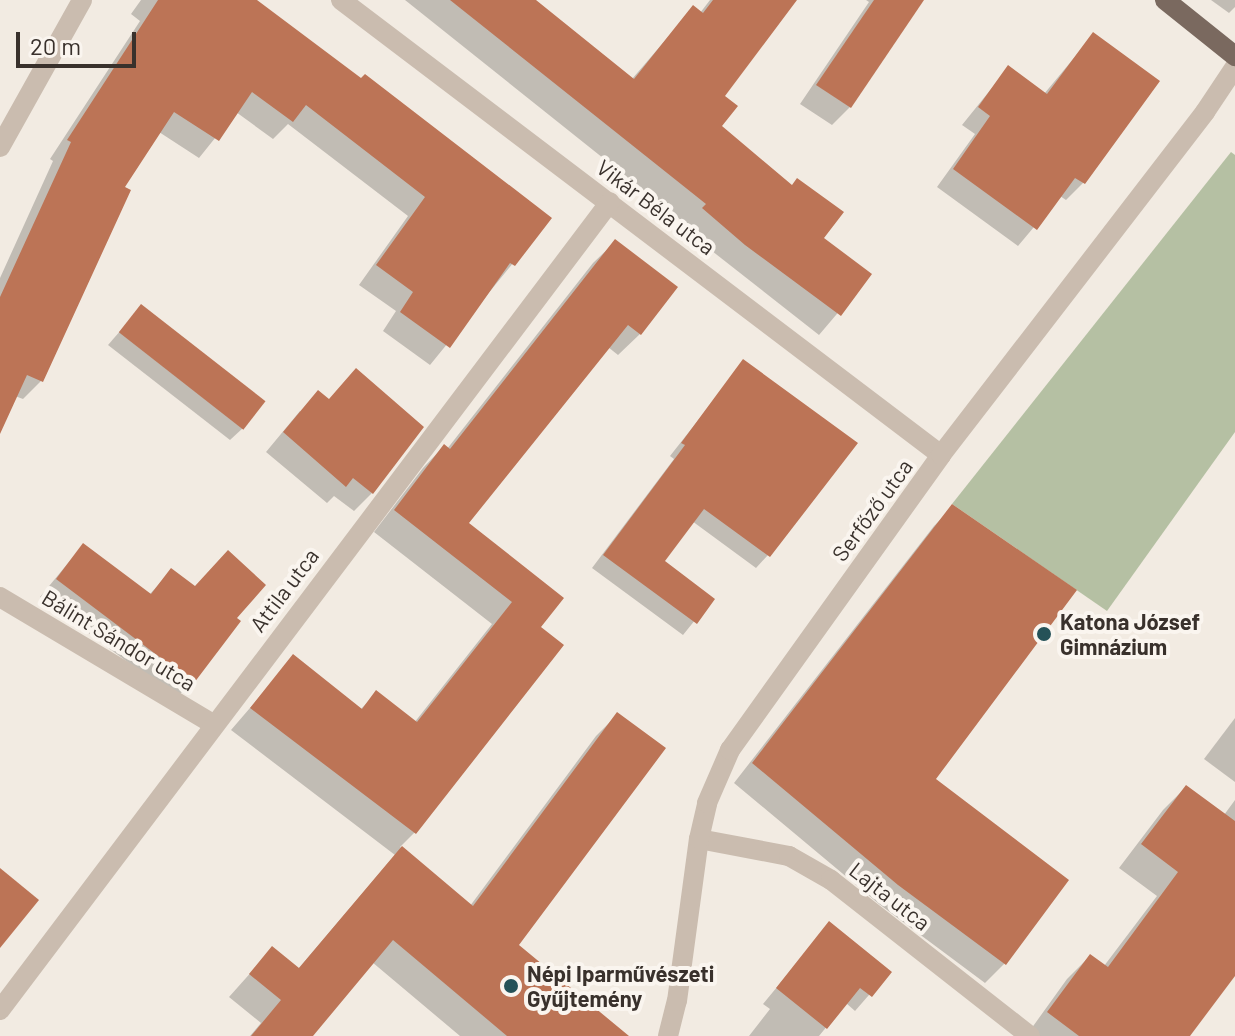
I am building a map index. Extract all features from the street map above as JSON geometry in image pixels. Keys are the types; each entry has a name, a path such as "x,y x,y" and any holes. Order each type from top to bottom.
{"main road":[{"path":"1165,0 1235,56"}],"street":[{"path":"0,147 82,0"},
{"name":"Vikár Béla utca","path":"341,0 941,455"},
{"name":"Serfőző utca","path":"668,1036 677,1001 699,839 707,803 730,750 941,455 1205,112 1235,67"},
{"name":"Attila utca","path":"0,1010 610,202"},
{"name":"Bálint Sándor utca","path":"0,597 213,724"},
{"name":"Lajta utca","path":"699,839 789,856 831,880 1030,1036"}],"green space":[{"path":"1231,152 1235,155 1235,432 1107,611 952,504"}],"building":[{"path":"158,0 257,0 361,78 365,74 552,218 515,266 510,263 450,348 400,312 413,292 376,265 425,197 306,105 293,122 252,92 219,141 174,112 125,187 131,190 43,382 27,375 0,434 0,297 71,142 67,140"},
{"path":"450,0 536,0 634,79 693,5 703,13 713,0 797,0 725,96 738,106 722,126 792,185 797,178 844,212 824,238 872,274 841,316 745,245 702,208 706,204"},
{"path":"874,0 924,0 851,108 816,85"},
{"path":"1093,32 1160,81 1085,184 1075,178 1037,230 953,169 990,116 978,107 1008,65 1047,94"},
{"path":"615,239 678,287 641,335 628,325 469,523 564,598 541,627 564,645 416,834 250,708 293,654 362,709 376,690 417,722 512,602 394,510 444,444 450,449"},
{"path":"141,304 266,401 243,430 119,332"},
{"path":"743,359 858,443 770,557 704,509 665,561 715,599 697,624 603,555 685,445 681,443"},
{"path":"356,368 424,427 373,494 353,478 346,487 283,432 318,390 329,399"},
{"path":"952,504 1077,590 936,779 1069,880 1006,965 898,885 752,763"},
{"path":"83,543 151,594 171,568 195,586 228,550 266,585 237,618 241,621 194,683 56,579"},
{"path":"617,712 666,748 519,945 629,1036 507,1036 393,940 313,1036 251,1036 281,1000 249,974 272,946 299,968 402,846 473,906"},
{"path":"1186,785 1235,821 1235,976 1190,1036 1079,1036 1047,1012 1090,954 1108,967 1178,872 1141,844"},
{"path":"0,868 39,900 0,948"},
{"path":"829,921 892,972 872,997 860,988 827,1029 776,988"}],"place":[{"name":"Katona József Gimnázium","path":"1044,634"},
{"name":"Népi Iparművészeti Gyűjtemény","path":"511,986"}]}
